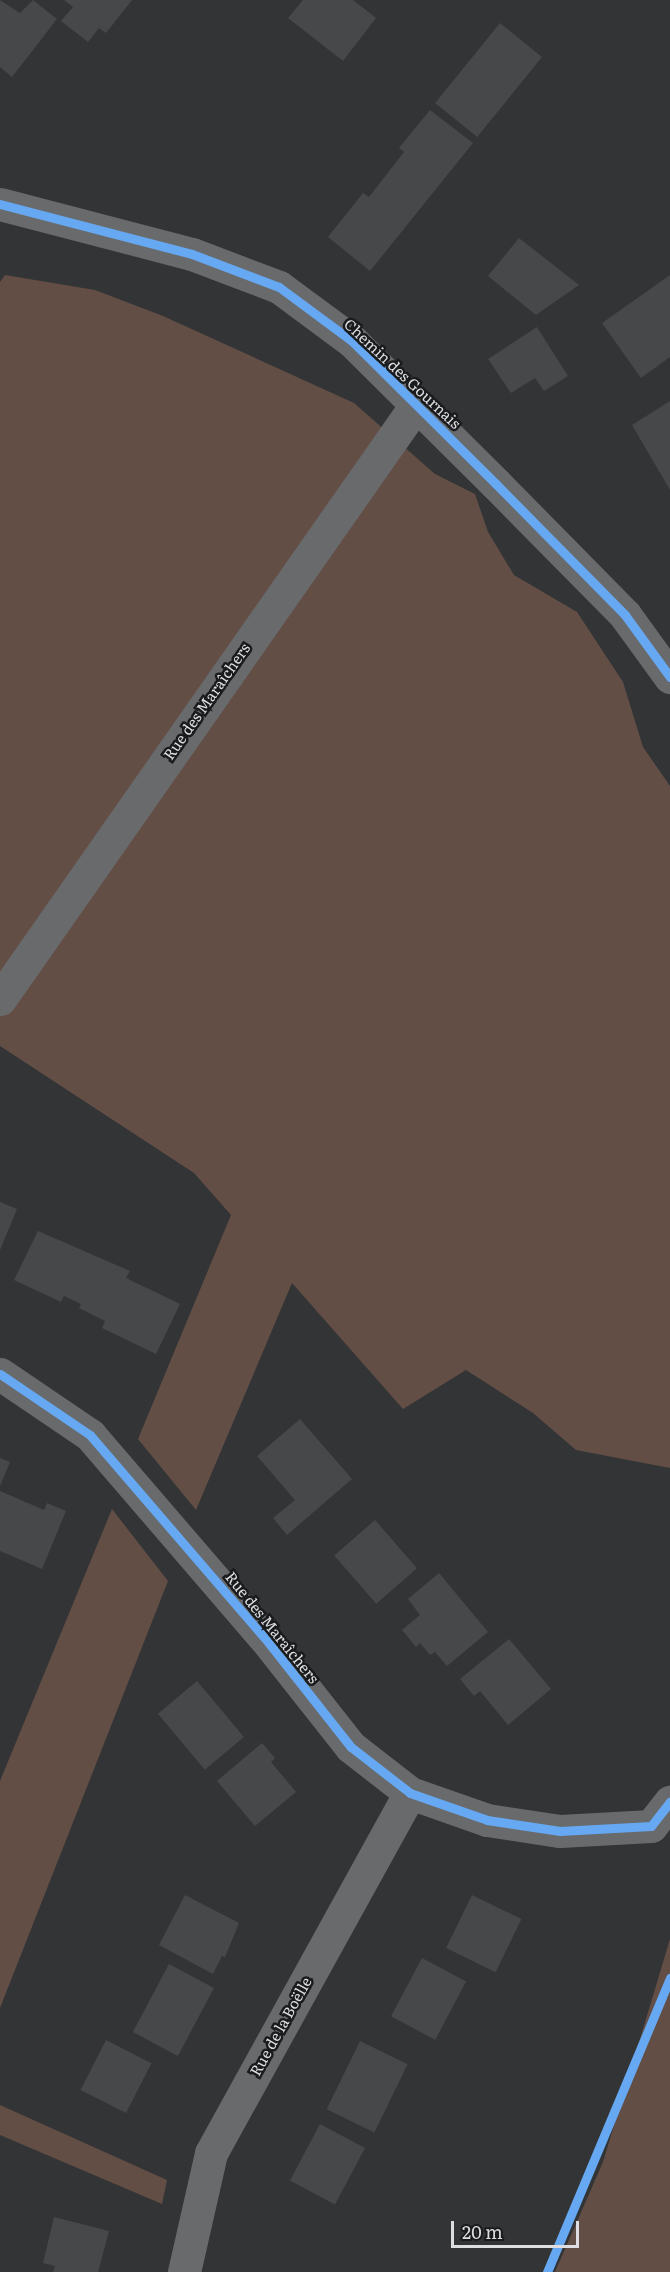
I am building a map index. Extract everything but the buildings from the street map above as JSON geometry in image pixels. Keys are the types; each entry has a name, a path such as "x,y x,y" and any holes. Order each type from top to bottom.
{"street":[{"name":"Chemin des Gournais","path":"0,204 192,254 279,287 352,342 416,405 625,615 670,677"},
{"name":"Rue des Maraîchers","path":"0,999 416,405"},
{"name":"Rue des Maraîchers","path":"0,1374 90,1435 264,1637 351,1747 410,1793 487,1820 560,1831 651,1826 670,1802"},
{"name":"Rue de la Boëlle","path":"184,2272 211,2153 410,1793"}],"shaded area":[{"path":"5,275 95,290 163,316 354,403 435,474 475,494 488,532 514,575 577,612 623,682 643,747 670,786 670,1468 576,1450 533,1413 466,1370 403,1409 292,1283 196,1510 138,1439 231,1215 194,1173 0,1046 0,282"},
{"path":"112,1509 168,1581 0,2008 0,1781"},
{"path":"670,1939 670,2272 555,2272 603,2162"},
{"path":"0,2105 167,2180 162,2204 0,2135"}],"cycle path":[{"path":"0,204 192,254 279,287 352,341 496,484 625,615 670,677"},
{"path":"0,1374 90,1435 264,1637 351,1747 410,1793 487,1820 560,1831 651,1826 670,1802"},
{"path":"547,2272 670,1978"}]}
